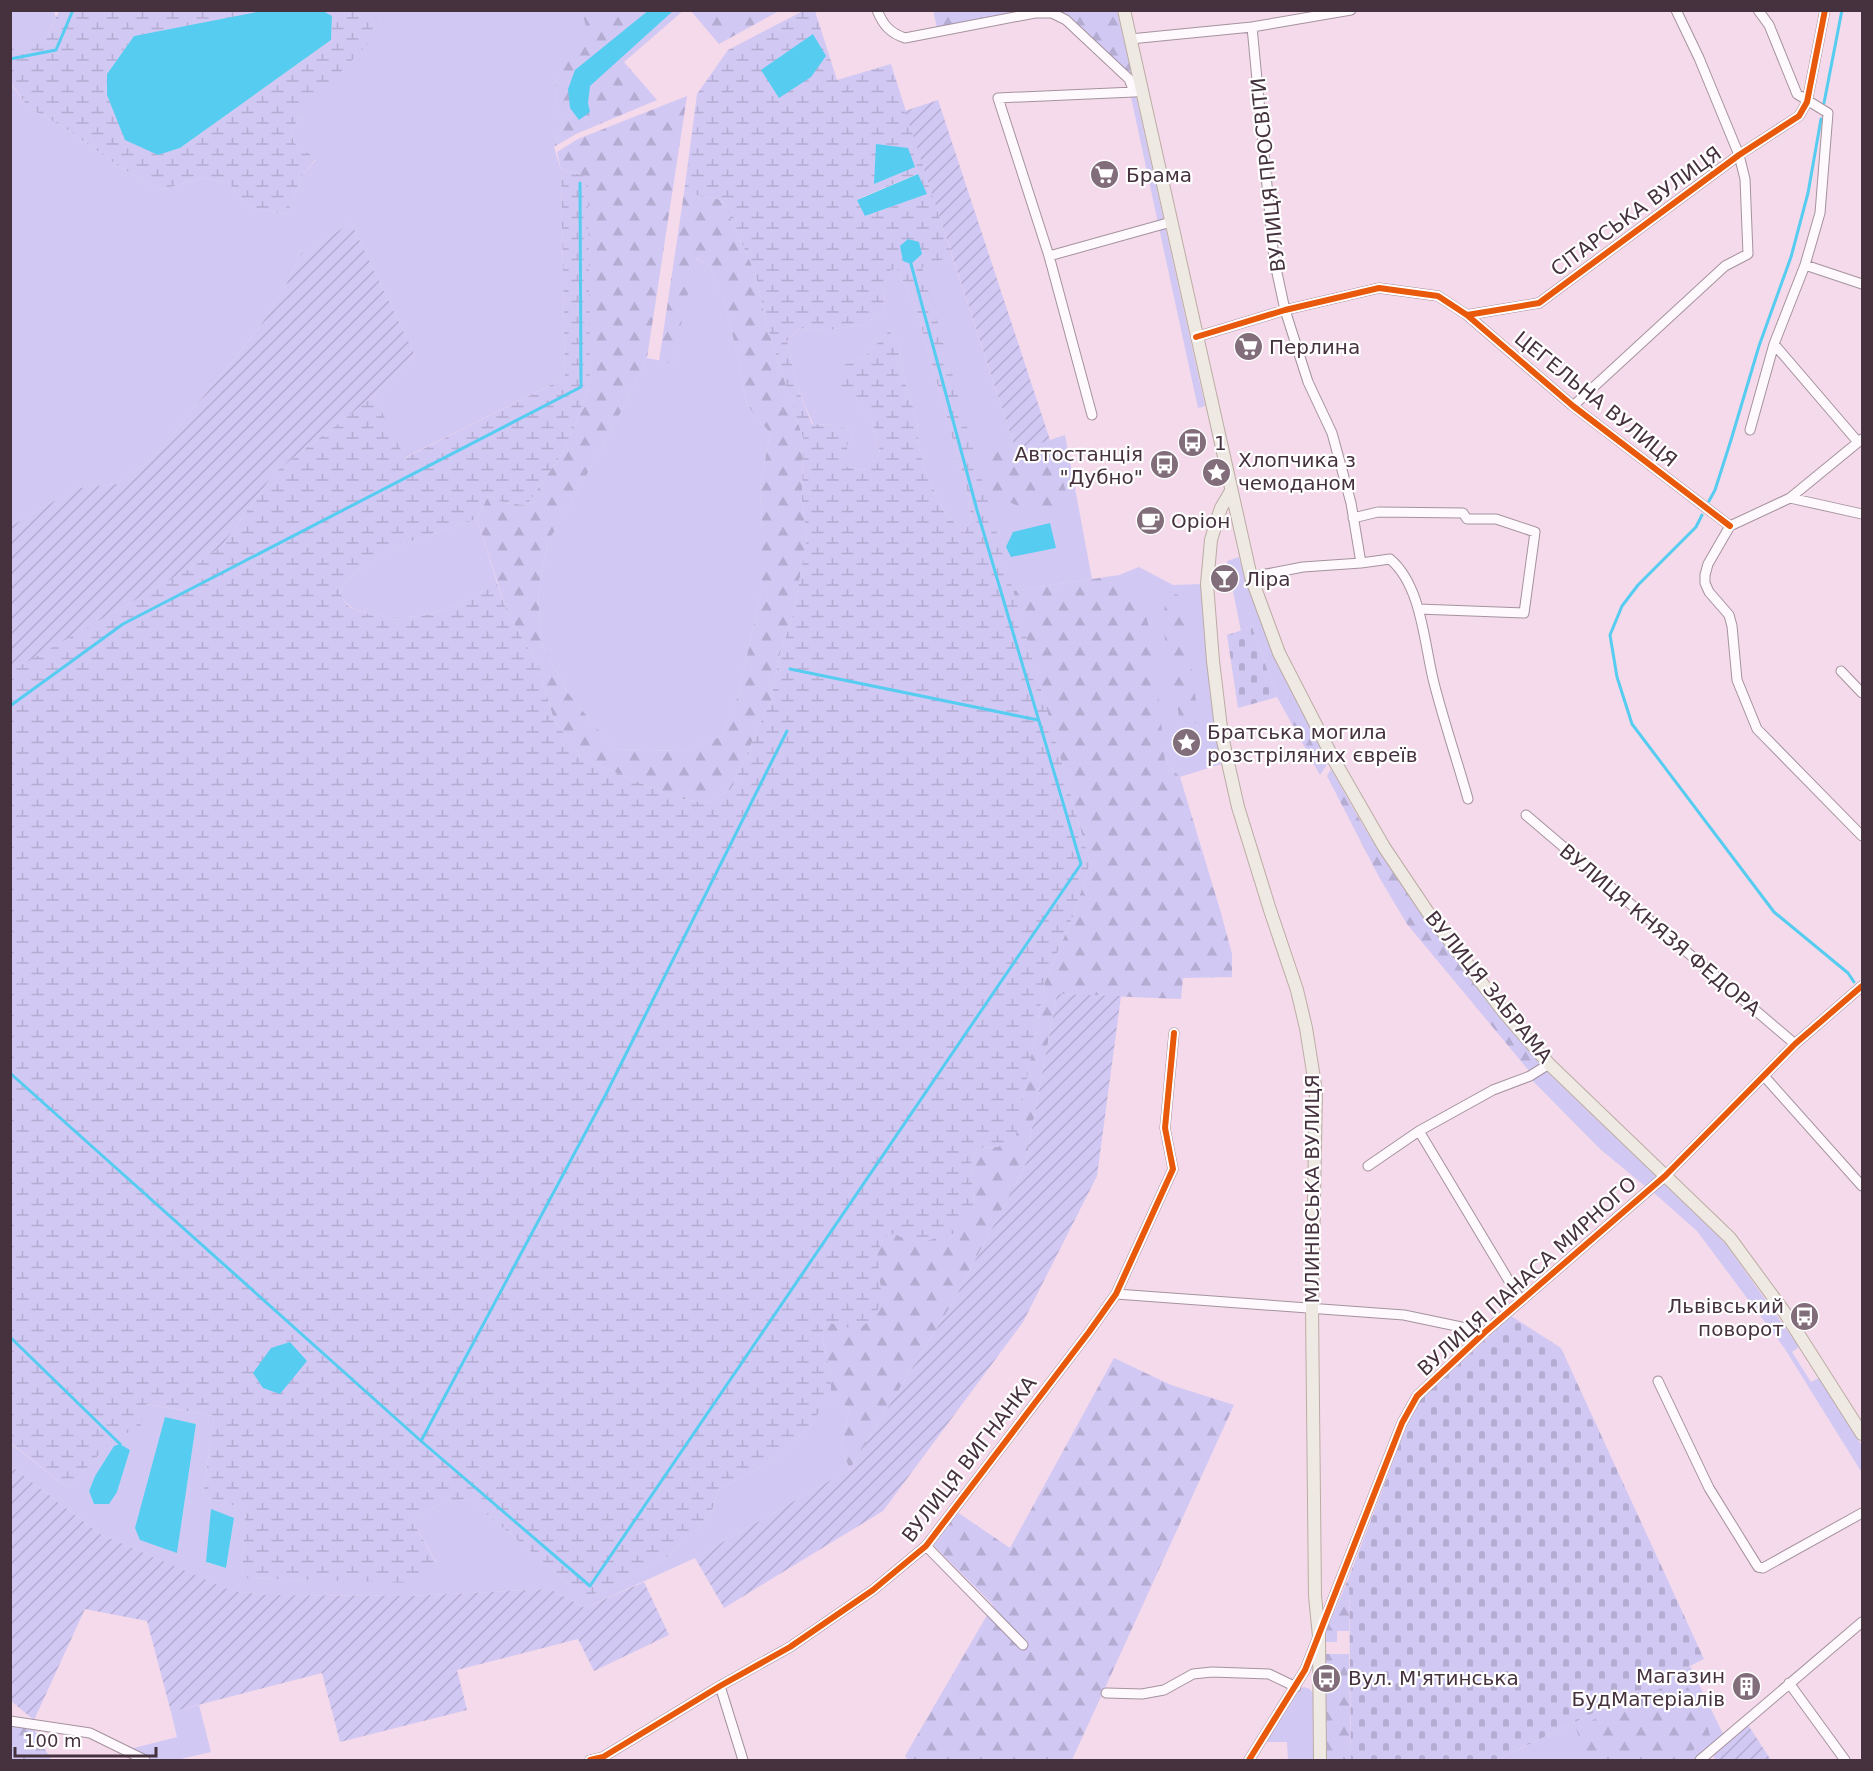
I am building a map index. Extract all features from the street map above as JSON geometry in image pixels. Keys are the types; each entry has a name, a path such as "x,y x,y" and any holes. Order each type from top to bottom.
{"main road":[{"name":"ВУЛИЦЯ ЗАБРАМА","path":"1124,10 1138,91 1171,222 1251,577 1279,653 1334,760 1384,847 1427,911 1503,1011 1549,1064 1730,1238 1785,1313 1863,1434"},
{"name":"МЛИНІВСЬКА ВУЛИЦЯ","path":"1231,491 1221,507 1217,520 1210,551 1207,584 1222,736 1238,807 1297,990 1306,1028 1316,1091 1312,1307 1315,1596 1319,1636 1320,1761"}],"street":[{"path":"877,10 881,21 893,34 905,38 1035,13 1052,13 1066,20 1129,79 1138,91"},
{"path":"1130,39 1252,27 1351,10"},
{"path":"1573,406 1725,266 1748,254 1746,179 1739,156 1699,58 1677,10"},
{"path":"1750,430 1774,344 1805,265 1820,213 1828,113 1797,94 1769,25 1758,10"},
{"path":"1807,102 1825,10"},
{"name":"ВУЛИЦЯ ПРОСВІТИ","path":"1252,27 1274,259 1285,310 1308,382 1332,433 1353,518 1361,563"},
{"path":"1092,415 1049,256 998,98 1138,91"},
{"name":"СІТАРСЬКА ВУЛИЦЯ","path":"1467,315 1539,303 1739,156 1799,116 1807,102"},
{"path":"1049,256 1171,222"},
{"path":"1805,265 1863,284"},
{"name":"ЦЕГЕЛЬНА ВУЛИЦЯ","path":"1196,337 1285,310 1379,288 1438,296 1467,315 1573,406 1730,526"},
{"path":"1774,344 1861,441 1790,498 1730,526 1708,564 1705,583 1709,592 1729,615 1737,680 1757,729 1863,836"},
{"path":"1790,498 1863,514"},
{"path":"1353,518 1378,512 1463,513 1467,519 1496,519 1534,532 1524,613 1418,609"},
{"path":"1251,577 1303,567 1390,559 1399,567 1418,609 1434,682 1468,799"},
{"path":"1841,671 1863,693"},
{"name":"ВУЛИЦЯ КНЯЗЯ ФЕДОРА","path":"1526,815 1795,1044"},
{"name":"ВУЛИЦЯ ПАНАСА МИРНОГО","path":"1249,1761 1305,1670 1402,1423 1417,1396 1485,1332 1665,1176 1795,1044 1863,986"},
{"name":"ВУЛИЦЯ ВИГНАНКА","path":"590,1761 603,1757 720,1686 790,1647 873,1590 926,1546 1116,1294 1173,1169 1166,1128 1174,1033"},
{"path":"1368,1166 1419,1131 1493,1090 1530,1076 1549,1064"},
{"path":"1764,1076 1863,1185"},
{"path":"1419,1131 1521,1301"},
{"name":"ВУЛИЦЯ ПАНАСА МИРНОГО","path":"1116,1294 1404,1315 1485,1332"},
{"path":"1658,1381 1709,1488 1758,1567 1763,1568 1863,1513"},
{"path":"926,1546 1023,1645"},
{"path":"1700,1761 1863,1622"},
{"path":"1106,1693 1142,1694 1164,1690 1193,1674 1212,1672 1269,1674 1296,1687"},
{"path":"1790,1683 1845,1761"},
{"path":"720,1686 743,1761"},
{"path":"10,1721 90,1733 145,1761"}],"green space":[{"path":"933,10 1025,11 937,28"},
{"path":"11,11 54,11 56,17 45,41 11,48"},
{"path":"59,11 267,11 134,36 107,74 158,155 180,148 331,40 332,17 323,11 379,11 367,45 304,109 291,131 294,143 316,159 301,177 287,214 247,207 230,184 204,178 159,190 120,167 65,128 28,107 11,83 10,48 45,41"},
{"path":"379,11 582,11 587,26 557,75 555,101 563,125 554,147 561,170 565,378 404,458 374,396 415,355 351,223 301,254 285,287 257,331 153,458 117,484 77,488 11,526 10,83 28,107 65,128 120,167 159,190 204,178 230,184 247,207 287,214 301,177 316,160 294,143 291,131 304,109"},
{"path":"582,11 683,11 624,62 657,100 576,134 554,147 563,125 555,101 557,75 586,26"},
{"path":"691,11 779,11 719,44"},
{"path":"803,11 815,11 837,80 891,64 952,256 922,267 1090,863 1073,916 1045,982 1016,1136 998,1147 977,1148 971,1164 974,1203 956,1233 919,1243 889,1233 877,1251 882,1300 875,1316 858,1330 825,1322 822,1337 831,1377 831,1396 810,1425 776,1459 719,1489 710,1516 669,1556 586,1598 470,1500 444,1502 412,1520 436,1563 414,1583 242,1578 245,1509 203,1496 214,1416 146,1404 138,1436 121,1431 68,1488 11,1443 10,671 189,569 221,547 275,472 374,396 405,458 565,378 561,170 582,175 588,183 590,383 561,455 527,505 505,503 488,496 477,519 394,547 347,579 340,592 347,605 359,611 383,616 415,617 456,605 497,583 507,612 537,663 554,720 583,759 677,798 708,803 731,789 771,700 780,654 793,615 807,538 802,501 803,438 767,326 755,272 722,200 684,193 697,94 728,50","holes":["917,174 926,194 866,216 858,199","897,269 915,304 969,498 971,520 964,533 946,514 929,481 919,449 917,420 903,376 899,342 889,331 866,355 842,366 838,386 860,405 872,421 880,452 866,470 847,467 847,446 853,432 836,425 812,424 796,384 787,341 800,328 827,330 863,325 884,311 885,283 891,270"]},
{"path":"1056,11 1117,11 1132,76 1069,16"},
{"path":"687,96 647,358 611,432 548,542 538,594 541,643 568,693 614,749 680,751 723,736 738,696 762,588 760,489 770,433 747,405 724,301 710,266 696,258 672,364 659,361 684,193 722,200 755,272 767,326 803,438 802,501 807,538 793,615 780,654 771,700 731,789 708,803 677,798 583,759 554,720 537,663 507,612 477,519 488,496 505,503 527,505 561,455 590,383 582,175 561,170 557,152 578,139"},
{"path":"1136,96 1164,221 1158,223 1131,97"},
{"path":"938,100 1050,440 1016,451 905,111"},
{"path":"351,223 415,355 374,396 275,472 221,547 189,569 11,671 11,526 77,488 117,484 153,458 257,331 285,287 301,254"},
{"path":"1165,226 1205,406 1198,408 1159,228"},
{"path":"952,256 1016,451 1065,435 1092,579 1013,591 921,266"},
{"path":"695,258 710,266 724,301 747,405 770,433 760,489 762,588 738,696 723,736 680,751 614,749 568,693 541,643 538,594 548,542 611,432 647,358 672,363"},
{"path":"897,269 915,304 969,498 971,520 964,533 946,514 929,481 919,449 917,420 903,376 899,342 889,331 866,355 842,366 860,405 872,421 880,453 866,470 847,467 847,446 853,432 836,425 813,424 796,384 787,341 800,328 827,330 863,325 884,311 885,283 891,270"},
{"path":"999,449 1011,460 1030,456 1056,457 1066,492 1058,510 1034,512 996,497 986,479 986,450"},
{"path":"477,519 497,583 456,605 414,617 369,614 354,609 344,600 340,592 347,579 394,547"},
{"path":"1239,557 1273,655 1328,763 1320,775 1277,697 1252,627 1241,631 1227,561"},
{"path":"1139,567 1173,585 1203,584 1224,763 1180,777 1165,761 1158,704 1119,575"},
{"path":"1119,575 1143,604 1153,643 1165,761 1180,777 1232,954 1232,977 1183,978 1181,999 1057,994 1025,1166 953,1302 850,1469 841,1449 849,1408 831,1396 831,1377 822,1337 825,1322 882,1300 876,1250 890,1232 919,1243 974,1203 971,1164 977,1148 998,1147 1022,1104 1045,982 1073,916 1090,863 1013,591"},
{"path":"1176,594 1181,597 1199,721 1188,727 1179,716 1164,633 1165,599"},
{"path":"1252,627 1277,697 1238,708 1227,635"},
{"path":"1283,686 1322,763 1317,766 1278,697 1278,687"},
{"path":"1331,769 1367,832 1437,935 1477,988 1541,1065 1530,1072 1407,924 1379,877 1327,776"},
{"path":"1057,994 1121,996 1097,1176 1023,1322 883,1511 724,1608 695,1558 850,1469 953,1302 1025,1166"},
{"path":"1545,1070 1657,1177 1646,1187 1600,1149 1531,1079"},
{"path":"1663,1183 1725,1243 1799,1347 1792,1352 1811,1382 1819,1378 1862,1446 1862,1473 1785,1349 1697,1231 1653,1192"},
{"path":"1511,1316 1561,1348 1704,1659 1497,1760 1351,1760 1349,1577 1407,1425 1421,1399"},
{"path":"1114,1358 1171,1385 1234,1405 1072,1760 908,1760 905,1756 993,1605 933,1545 957,1512 1010,1548"},
{"path":"831,1396 849,1408 841,1449 850,1469 695,1558 585,1608 550,1589 410,1596 267,1595 231,1591 100,1534 11,1466 10,1443 68,1488 145,1404 214,1416 203,1496 245,1509 242,1578 321,1580 436,1562 412,1520 444,1502 470,1500 586,1598 669,1556 710,1516 719,1489 776,1459 810,1425","holes":["165,1417 196,1424 177,1553","120,1444 130,1450 117,1492 94,1504 89,1491 95,1476 114,1447","234,1518 226,1568 207,1563"]},
{"path":"11,1466 100,1534 232,1591 267,1595 410,1596 550,1589 585,1608 644,1582 669,1635 594,1671 578,1639 457,1670 467,1710 340,1742 322,1673 171,1712 147,1621 85,1609 34,1720 11,1701"},
{"path":"1349,1577 1349,1631 1337,1631 1337,1642 1323,1642 1323,1638"},
{"path":"1323,1654 1349,1654 1351,1760 1325,1760 1324,1693 1333,1692 1333,1664 1323,1664"},
{"path":"1690,1666 1724,1736 1693,1760 1497,1760"},
{"path":"1682,1682 1693,1693 1700,1706 1710,1736 1681,1760 1590,1760 1583,1750 1576,1728 1668,1685"},
{"path":"1304,1687 1310,1689 1315,1697 1316,1760 1288,1760 1287,1742 1266,1742 1300,1689"},
{"path":"199,1705 211,1752 176,1760 153,1760 130,1749 177,1737 171,1712"},
{"path":"11,1725 33,1727 51,1760 11,1760"},
{"path":"1748,1725 1771,1760 1716,1760 1713,1756"}],"water":[{"path":"267,10 323,11 332,16 331,40 180,148 158,155 125,140 107,95 107,74 134,36"},
{"path":"649,10 673,11 590,86 588,103 590,112 579,120 570,108 568,89 575,70"},
{"path":"813,34 826,56 811,77 779,98 761,70"},
{"path":"876,144 908,148 915,167 874,184"},
{"path":"918,174 927,194 865,216 857,200"},
{"path":"908,239 919,242 922,254 911,264 903,261 900,246"},
{"path":"1050,523 1056,548 1011,557 1006,547 1013,532"},
{"path":"290,1342 307,1361 280,1394 263,1388 253,1373 271,1348"},
{"path":"165,1417 196,1424 177,1553 140,1540 135,1528"},
{"path":"120,1444 130,1450 117,1492 109,1504 94,1504 89,1491 95,1476 114,1446"},
{"path":"211,1509 234,1518 226,1568 206,1562"}],"waterway":[{"path":"10,59 56,50 73,10"},
{"path":"1824,103 1842,10"},
{"path":"1709,501 1715,490 1759,346 1791,257 1808,193 1821,119"},
{"path":"10,706 123,624 581,387 580,183"},
{"path":"10,1073 421,1441 590,1586 1081,864 977,510 911,264"},
{"path":"1702,515 1696,527 1638,585 1622,606 1610,635 1617,677 1632,724 1774,912 1848,973 1854,982"},
{"path":"790,669 1038,720"},
{"path":"421,1441 605,1096 787,731"},
{"path":"10,1337 120,1444"}],"cycle path":[{"path":"1467,315 1539,303 1739,155 1799,116 1807,102 1825,10"},
{"path":"1196,337 1285,310 1379,288 1438,296 1467,315 1573,406 1730,526"},
{"path":"1249,1760 1305,1670 1402,1423 1417,1396 1485,1332 1665,1176 1795,1044 1862,986"},
{"path":"590,1760 603,1757 720,1686 790,1647 873,1590 926,1546 1116,1294 1173,1169 1165,1128 1174,1033"}],"place":[{"name":"Брама","path":"1105,175"},
{"name":"Перлина","path":"1248,347"},
{"name":"1","path":"1193,443"},
{"name":"Автостанція \"Дубно\"","path":"1164,465"},
{"name":"Хлопчика з чемоданом","path":"1217,472"},
{"name":"Оріон","path":"1150,521"},
{"name":"Ліра","path":"1224,579"},
{"name":"Братська могила розстріляних євреїв","path":"1186,743"},
{"name":"Львівський поворот","path":"1805,1317"},
{"name":"Вул. М'ятинська","path":"1327,1678"},
{"name":"Магазин БудМатеріалів","path":"1746,1687"}]}
